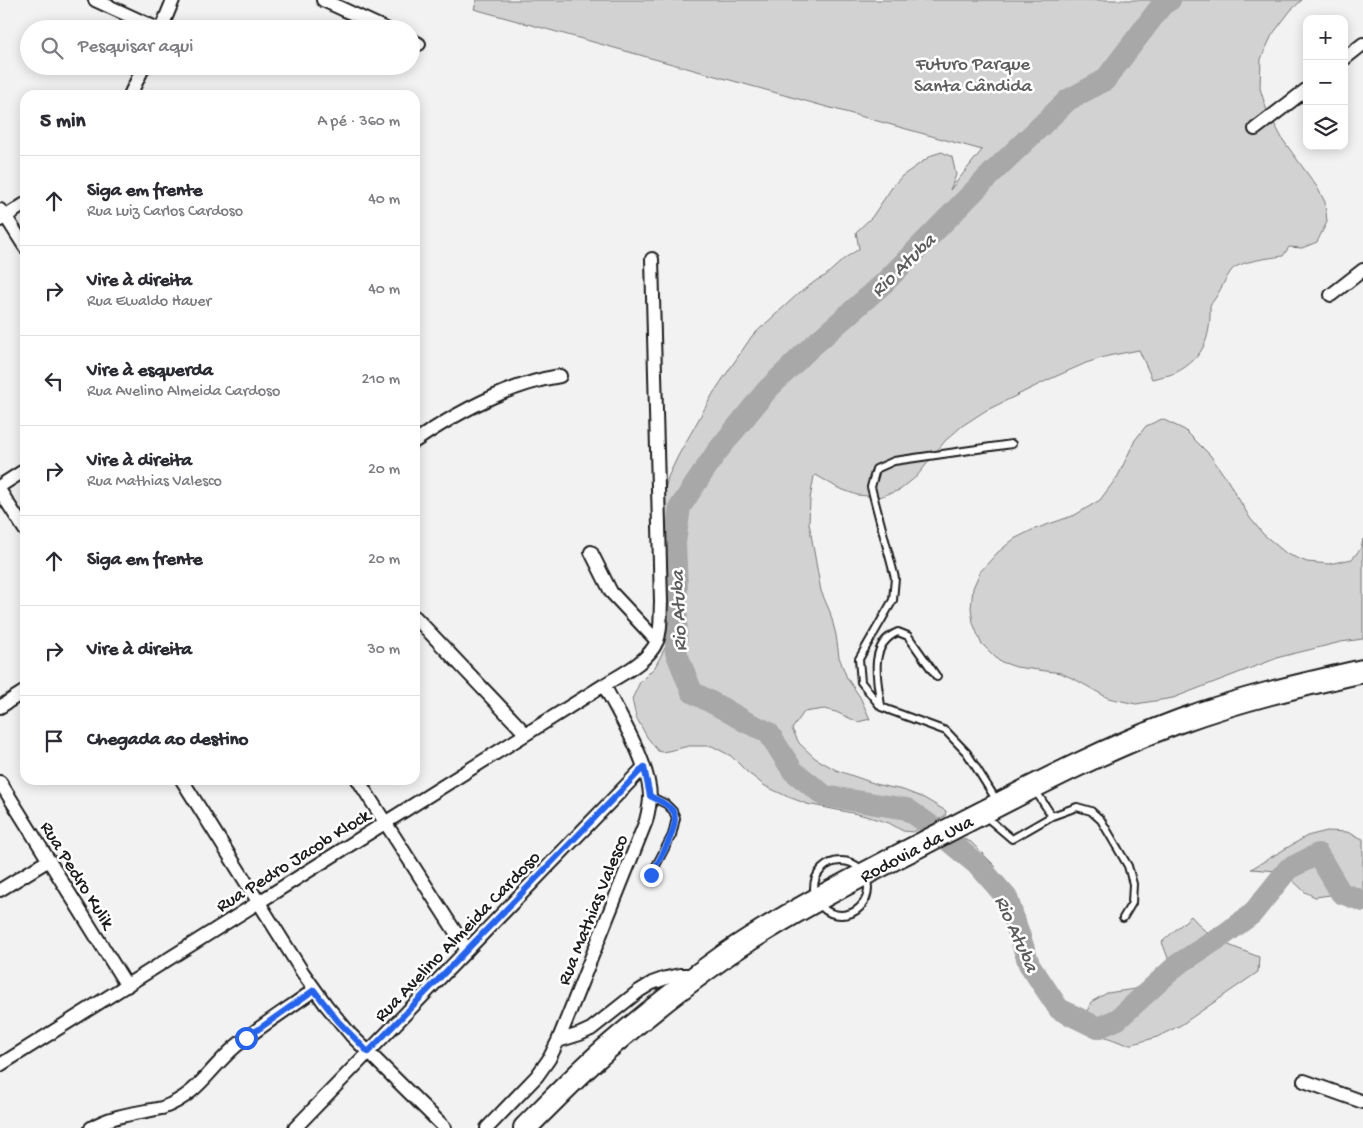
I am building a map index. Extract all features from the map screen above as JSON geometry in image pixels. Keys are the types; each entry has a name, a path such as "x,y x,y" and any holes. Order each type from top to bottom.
{"highway":[{"name":"Rodovia da Uva","path":"525,1128 576,1077 631,1027 727,955 817,900 1033,787 1135,739 1181,721 1251,698 1302,684 1363,671"}],"street":[{"path":"95,0 139,20"},
{"path":"164,20 174,0"},
{"path":"323,0 366,20"},
{"path":"1348,56 1362,47"},
{"path":"132,90 140,75"},
{"path":"1255,129 1303,92"},
{"path":"20,207 2,216 20,240"},
{"path":"591,552 611,592 656,641 660,631 660,602 652,258"},
{"path":"1331,295 1363,270"},
{"path":"420,438 450,420 514,388 541,379 560,376"},
{"path":"0,486 20,473"},
{"path":"0,491 20,522"},
{"path":"420,622 526,734"},
{"name":"Rua Pedro Jacob Klock","path":"0,1065 604,686 645,657 656,641"},
{"name":"Rua Mathias Valesco","path":"487,1128 537,1076 549,1059 558,1041 646,821 650,796 644,767 604,686"},
{"path":"0,707 20,694"},
{"name":"Rua Avelino Almeida Cardoso","path":"295,1128 644,767"},
{"name":"Rua Pedro Kulik","path":"0,782 127,986"},
{"path":"185,785 314,990 338,1021 445,1128"},
{"path":"361,785 467,950"},
{"path":"0,890 49,860"},
{"path":"558,1041 591,1029 652,983 666,978 699,975"},
{"path":"91,1128 111,1118 162,1108 187,1095 236,1046 314,990"},
{"path":"1304,1081 1363,1102"}],"lane":[{"path":"1012,444 894,461 876,469 871,487 895,578 893,600 859,659 861,682 881,707 946,731 967,753 981,814 1012,839 1052,816 1077,807 1091,811 1101,820 1128,866 1133,884 1132,903 1123,918"},
{"path":"881,707 876,673 879,649 889,635 898,632 908,636 937,677"},
{"path":"1033,787 1052,816"},
{"path":"650,796 666,804 674,811 676,818 672,836 651,875"}],"green space":[{"name":"Futuro Parque Santa Cândida","path":"477,0 1302,0 1291,10 1272,35 1261,59 1260,88 1266,108 1283,140 1317,187 1325,202 1327,222 1317,242 1302,248 1289,247 1283,256 1247,262 1231,271 1210,305 1209,327 1200,353 1185,367 1175,373 1152,379 1139,350 1108,356 1086,363 985,411 962,426 945,441 917,476 900,490 879,497 857,495 838,488 816,475 814,476 810,499 809,523 821,591 830,612 839,657 847,678 860,697 870,719 858,722 824,709 804,712 792,729 799,743 815,758 836,770 924,798 946,811 945,816 913,832 903,831 889,823 862,815 807,804 786,796 765,786 731,756 712,746 689,746 668,751 658,751 647,737 636,717 632,699 640,682 655,667 666,646 668,600 663,510 668,477 714,392 752,336 798,294 825,276 845,258 859,249 856,232 872,217 902,176 932,155 942,152 952,157 956,175 950,190 982,150 474,9"},
{"path":"1162,419 1185,430 1210,455 1250,518 1263,534 1287,554 1307,562 1329,564 1352,559 1361,548 1363,539 1363,639 1341,642 1280,657 1173,698 1136,704 1108,698 1061,673 1016,667 999,661 981,643 973,623 971,608 973,588 980,572 997,553 1014,539 1032,530 1075,515 1100,500 1118,476 1135,440 1146,426"},
{"path":"1327,831 1347,832 1363,839 1363,892 1315,897 1305,892 1288,876 1278,871 1251,869 1307,836"},
{"path":"956,836 971,842 996,867 976,851 962,848"},
{"path":"1191,916 1203,929 1221,942 1259,957 1258,972 1181,1025 1157,1037 1133,1044 1125,1044 1095,1033 1085,1016 1091,1002 1107,993 1135,989 1158,979 1165,970 1168,958 1162,942"}],"waterway":[{"name":"Rio Atuba","path":"1170,0 1162,5 1105,80 1068,100 991,174 884,283 810,348 767,390 716,453 680,507 675,543 677,589 676,652 692,692 768,732 793,771 825,796 907,809 980,867 1007,898 1029,964 1059,1009 1098,1028 1118,1019 1177,965 1252,914 1288,869 1318,854 1341,893 1363,901"}],"route":[{"path":"246,1038 314,990 338,1021 368,1052 644,767 650,796 666,804 674,811 676,818 672,836 651,875"}]}
